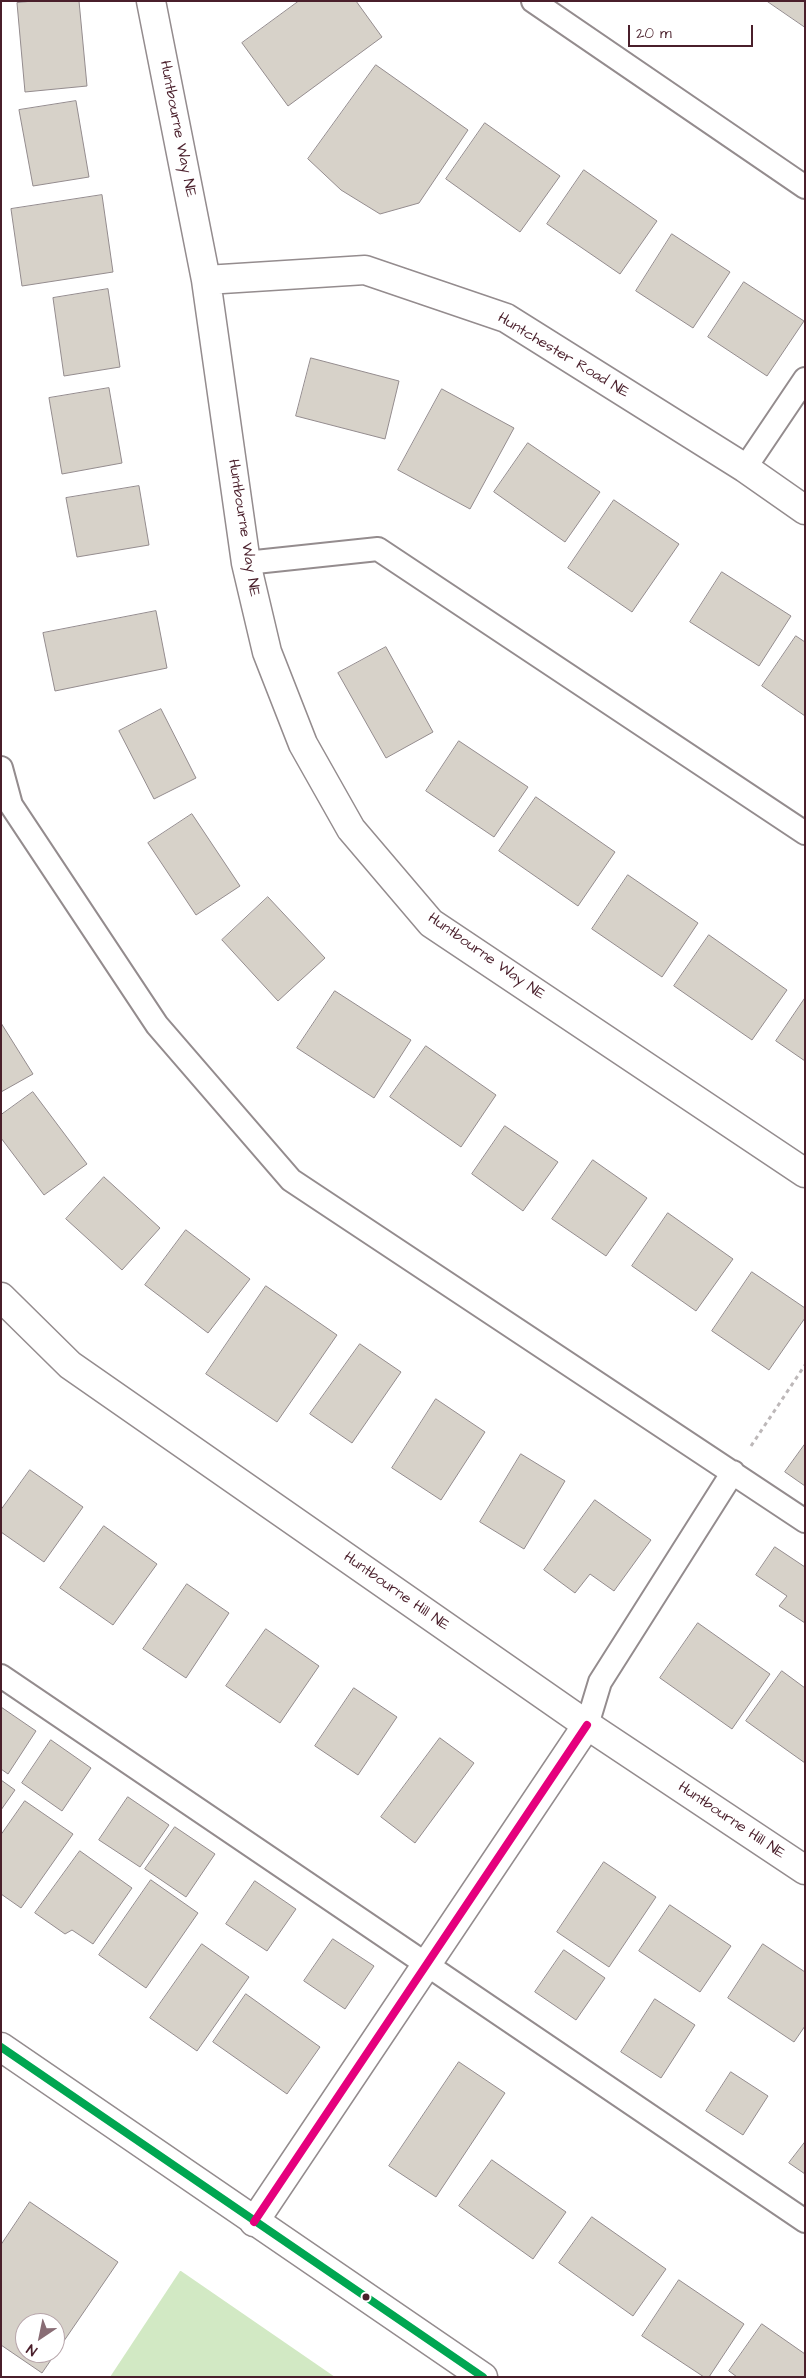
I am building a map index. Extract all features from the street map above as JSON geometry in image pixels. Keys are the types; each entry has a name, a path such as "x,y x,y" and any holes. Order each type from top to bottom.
{"street":[{"name":"Huntbourne Way NE","path":"151,1 206,280 246,563 267,652 303,744 351,829 431,923 805,1173"},
{"name":"Huntchester Road NE","path":"206,280 365,270 506,318 744,468 805,510"},
{"name":"Huntbourne Hill NE","path":"1,1298 70,1365 586,1725 805,1870"},
{"path":"254,2222 427,1966 586,1725"},
{"path":"1,2047 483,2377"}],"lane":[{"path":"534,1 805,187"},
{"path":"744,468 805,379"},
{"path":"246,563 378,549 805,833"},
{"path":"1,768 11,805 157,1025 291,1180 734,1472 805,1521"},
{"path":"586,1725 600,1682 734,1472"},
{"path":"1,1676 805,2221"}],"path":[{"path":"734,1472 805,1365"}],"green space":[{"path":"181,2271 335,2377 110,2377"}],"building":[{"path":"79,1 87,86 25,92 17,3"},
{"path":"299,1 356,1 382,37 288,106 242,43"},
{"path":"767,1 805,1 805,27"},
{"path":"376,65 468,130 419,203 380,214 341,190 308,159"},
{"path":"76,101 89,177 33,186 19,110"},
{"path":"485,123 560,176 520,232 446,179"},
{"path":"584,170 657,221 620,274 547,224"},
{"path":"102,195 113,272 22,286 11,209"},
{"path":"672,234 730,272 693,328 636,291"},
{"path":"744,282 804,321 767,376 708,337"},
{"path":"108,289 120,367 64,376 53,298"},
{"path":"311,358 399,381 385,439 296,416"},
{"path":"109,388 122,463 62,474 49,398"},
{"path":"442,389 514,428 470,509 398,470"},
{"path":"528,443 600,492 565,542 494,492"},
{"path":"139,486 149,545 77,557 66,498"},
{"path":"614,500 679,544 632,612 568,568"},
{"path":"722,572 791,616 759,666 690,622"},
{"path":"156,611 167,668 55,691 43,633"},
{"path":"796,636 805,642 805,716 762,686"},
{"path":"386,647 433,732 386,758 338,673"},
{"path":"161,709 196,778 154,799 119,731"},
{"path":"459,741 528,787 494,837 426,791"},
{"path":"536,797 615,852 578,906 499,851"},
{"path":"192,814 240,886 196,915 148,843"},
{"path":"628,875 698,923 662,977 592,929"},
{"path":"268,897 325,958 278,1001 222,940"},
{"path":"709,935 787,990 752,1040 674,986"},
{"path":"335,991 411,1040 374,1098 297,1048"},
{"path":"805,998 805,1061 776,1041"},
{"path":"1,1023 33,1074 1,1092"},
{"path":"426,1046 496,1095 461,1147 390,1097"},
{"path":"33,1092 87,1164 44,1195 1,1138 1,1115"},
{"path":"505,1126 558,1162 523,1211 472,1174"},
{"path":"593,1160 647,1198 606,1256 552,1219"},
{"path":"104,1177 160,1228 122,1270 66,1219"},
{"path":"668,1213 733,1259 696,1311 632,1266"},
{"path":"186,1230 250,1279 208,1333 145,1285"},
{"path":"752,1272 805,1308 805,1318 769,1370 712,1331"},
{"path":"266,1286 337,1335 277,1422 206,1374"},
{"path":"360,1344 401,1372 352,1443 310,1414"},
{"path":"436,1399 485,1432 441,1500 392,1468"},
{"path":"805,1444 805,1486 785,1472"},
{"path":"521,1454 565,1481 524,1549 480,1522"},
{"path":"30,1470 83,1507 44,1562 1,1532 1,1510"},
{"path":"595,1500 651,1540 614,1591 590,1574 575,1593 544,1570"},
{"path":"104,1526 157,1564 113,1625 60,1588"},
{"path":"775,1547 805,1567 805,1623 779,1606 787,1596 756,1575"},
{"path":"187,1584 229,1613 186,1678 143,1649"},
{"path":"698,1623 770,1674 732,1729 660,1678"},
{"path":"266,1629 319,1666 280,1723 226,1686"},
{"path":"782,1671 805,1688 805,1763 746,1721"},
{"path":"354,1688 397,1717 358,1775 315,1746"},
{"path":"1,1707 36,1731 8,1774 1,1769"},
{"path":"440,1738 474,1763 415,1843 381,1817"},
{"path":"51,1740 91,1768 62,1811 22,1783"},
{"path":"1,1780 15,1790 1,1810"},
{"path":"128,1797 169,1825 140,1867 99,1840"},
{"path":"25,1801 73,1834 21,1908 1,1894 1,1835"},
{"path":"175,1827 215,1854 186,1897 145,1869"},
{"path":"80,1851 132,1888 93,1944 72,1930 65,1934 35,1913"},
{"path":"604,1862 656,1897 609,1967 557,1932"},
{"path":"151,1880 198,1913 146,1988 99,1955"},
{"path":"255,1881 296,1909 267,1951 226,1924"},
{"path":"670,1905 731,1946 700,1992 639,1951"},
{"path":"333,1939 374,1966 345,2009 304,1981"},
{"path":"202,1944 249,1977 197,2051 150,2018"},
{"path":"763,1944 805,1972 805,2026 794,2042 728,1998"},
{"path":"564,1950 605,1978 576,2020 535,1992"},
{"path":"246,1994 320,2047 287,2094 213,2042"},
{"path":"655,1999 695,2025 661,2078 621,2052"},
{"path":"459,2062 505,2093 436,2197 389,2166"},
{"path":"731,2072 768,2096 743,2135 706,2111"},
{"path":"805,2142 805,2174 789,2163"},
{"path":"492,2160 566,2212 533,2259 459,2206"},
{"path":"30,2202 118,2262 65,2339 65,2313 15,2313 15,2355 1,2345 1,2245"},
{"path":"592,2217 666,2269 633,2316 559,2263"},
{"path":"679,2280 744,2324 709,2377 704,2377 642,2336"},
{"path":"762,2324 805,2354 805,2377 737,2377 729,2371"},
{"path":"27,2363 49,2363 42,2373"}],"transit line":[{"path":"254,2222 587,1725"},
{"path":"1,2047 483,2377"}]}
